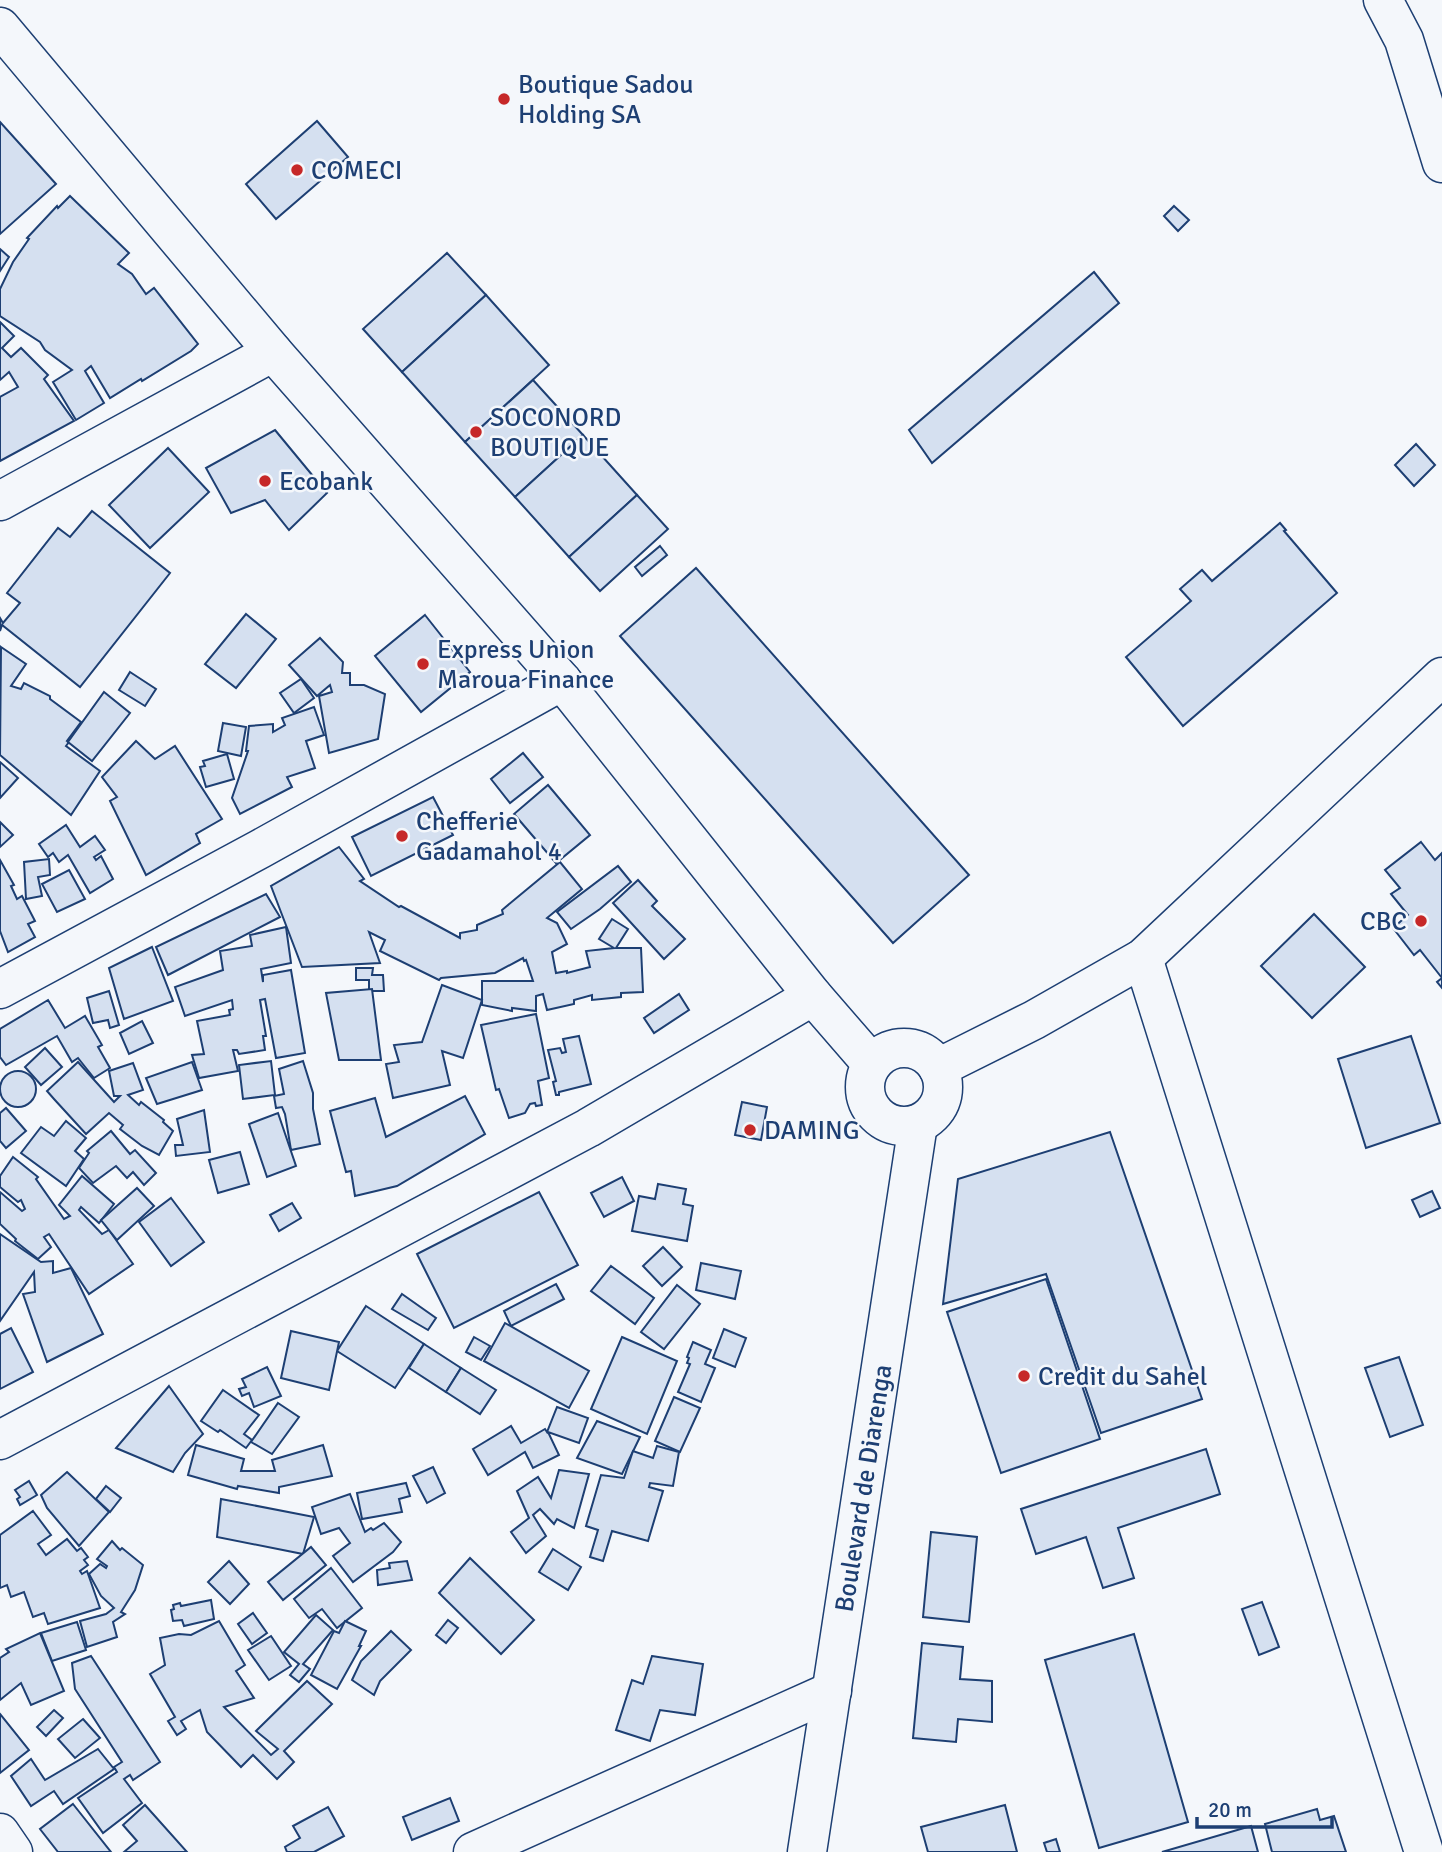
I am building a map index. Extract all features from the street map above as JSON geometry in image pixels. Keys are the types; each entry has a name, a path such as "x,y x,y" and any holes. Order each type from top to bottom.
{"main road":[{"path":"1383,0 1404,40 1442,163"},
{"path":"0,27 273,352 562,681 813,996 872,1064"},
{"path":"0,501 273,352"},
{"path":"938,1068 1034,1020 1143,958 1442,677"},
{"path":"0,989 260,849 562,681"},
{"path":"1143,958 1424,1852"},
{"path":"0,1440 588,1128 813,996"},
{"path":"912,1048 932,1059 938,1068 942,1078 941,1100 928,1118 918,1124 907,1127 886,1123 870,1107 864,1085 866,1074 872,1064 889,1050 912,1048"},
{"name":"Boulevard de Diarenga","path":"807,1852 918,1124"},
{"path":"473,1852 832,1691"},
{"path":"0,1833 13,1852"}],"building":[{"name":"COMECI","path":"317,121 348,157 276,219 246,184"},
{"path":"0,122 56,184 0,234"},
{"path":"70,196 129,253 118,264 132,274 146,294 154,288 198,344 191,351 110,398 91,366 85,371 104,403 76,420 53,382 72,370 45,350 40,342 0,316 0,289 13,262 29,239 27,238"},
{"path":"1174,206 1189,220 1178,231 1164,216"},
{"path":"0,249 9,257 0,271"},
{"path":"447,253 486,295 402,372 363,329"},
{"path":"1094,272 1119,303 932,463 909,430"},
{"path":"486,295 549,365 465,442 402,372"},
{"path":"0,322 14,336 2,348 11,357 21,348 48,375 44,379 74,421 0,461 0,397 18,387 9,372 0,380"},
{"path":"533,380 583,435 515,497 465,442"},
{"name":"Ecobank","path":"275,430 327,493 289,530 265,500 231,513 206,468"},
{"path":"583,435 637,495 569,557 515,497"},
{"path":"1416,444 1435,465 1414,486 1395,465"},
{"path":"168,448 209,492 150,548 109,505"},
{"path":"637,495 668,529 600,591 569,557"},
{"path":"92,511 170,573 80,687 2,625 0,631 0,618 3,623 20,603 7,593 58,528 70,537"},
{"path":"1280,523 1337,593 1183,726 1126,657 1191,601 1180,589 1202,570 1212,581"},
{"path":"660,546 667,555 642,576 635,567"},
{"path":"696,568 969,875 893,943 620,636"},
{"path":"246,614 276,639 236,688 205,664"},
{"name":"Express Union Maroua Finance","path":"425,615 470,672 421,712 375,656"},
{"path":"320,638 343,662 342,673 350,673 350,685 364,685 385,694 378,739 329,753 319,696 332,692 330,685 317,696 289,665"},
{"path":"1,647 26,664 11,686 21,689 24,683 50,696 50,699 81,722 66,746 100,771 71,815 0,755"},
{"path":"130,672 156,689 145,706 119,690"},
{"path":"301,679 314,698 294,713 280,693"},
{"path":"104,692 130,713 92,761 68,742"},
{"path":"314,707 324,735 306,741 315,768 287,777 292,787 240,814 232,798 248,751 249,726 273,724 273,732 285,725 282,718"},
{"path":"223,723 246,727 241,756 218,751"},
{"path":"136,741 155,759 175,746 222,819 196,834 200,843 146,875 110,801 117,797 102,777"},
{"path":"523,753 543,777 510,803 491,779"},
{"path":"227,754 234,779 206,787 200,767 205,766 203,761"},
{"path":"0,762 18,778 0,798"},
{"path":"548,785 590,835 556,863 514,814"},
{"name":"Chefferie Gadamahol 4","path":"433,797 453,835 371,876 352,837"},
{"path":"0,822 13,835 0,847"},
{"path":"66,825 80,847 95,836 105,850 94,857 96,860 101,856 113,879 90,893 68,855 59,862 53,853 48,857 39,844"},
{"name":"CBC","path":"1421,842 1435,860 1442,853 1442,978 1420,950 1414,955 1393,928 1408,915 1391,894 1400,888 1385,870"},
{"path":"339,847 364,879 360,881 399,907 460,938 460,933 477,930 477,925 503,914 502,910 560,862 582,889 547,918 557,923 567,944 552,952 556,973 590,967 586,951 614,948 599,939 612,919 628,929 616,948 641,948 643,992 621,993 621,997 592,1000 592,995 574,1000 574,1004 547,1010 543,994 536,996 536,1011 512,1008 512,1011 482,1005 482,981 533,981 526,960 523,958 495,973 439,980 380,951 385,940 369,932 380,963 302,967 271,886"},
{"path":"49,859 50,875 38,877 42,896 26,899 24,862"},
{"path":"0,860 14,885 11,886 17,899 22,896 35,921 28,924 35,937 8,952 0,931"},
{"path":"618,866 631,882 600,909 571,929 557,912"},
{"path":"69,870 85,899 57,912 42,884"},
{"path":"638,880 657,901 652,906 685,939 664,959 613,903"},
{"path":"266,894 280,917 168,975 156,947"},
{"path":"1314,914 1365,967 1312,1018 1261,966"},
{"path":"286,927 291,963 261,969 263,982 263,975 291,970 305,1053 276,1058 265,999 260,1000 266,1036 263,1036 265,1050 239,1054 237,1050 233,1050 238,1071 199,1078 192,1055 204,1054 197,1021 230,1015 229,1010 233,1009 232,1000 185,1016 175,987 223,970 220,951 252,946 250,935"},
{"path":"152,947 173,1001 124,1019 109,968"},
{"path":"356,968 373,968 372,975 383,975 384,991 369,991 369,980 356,980"},
{"path":"442,985 482,1000 463,1058 442,1051 450,1085 393,1098 386,1064 399,1062 394,1045 422,1042"},
{"path":"372,989 381,1060 339,1060 326,993"},
{"path":"109,991 119,1025 110,1028 108,1020 93,1023 87,998"},
{"path":"679,994 689,1010 654,1033 644,1018"},
{"path":"48,1000 65,1028 85,1016 102,1045 98,1047 110,1068 94,1078 78,1058 72,1062 57,1036 6,1065 0,1057 0,1029"},
{"path":"536,1014 549,1078 538,1081 542,1105 530,1104 525,1113 509,1118 499,1089 496,1090 481,1025"},
{"path":"142,1021 153,1043 129,1054 120,1033"},
{"path":"579,1036 591,1084 556,1095 553,1082 556,1081 548,1050 560,1048 562,1053 566,1052 563,1039"},
{"path":"1411,1036 1440,1123 1366,1148 1338,1059"},
{"path":"45,1048 62,1067 41,1085 25,1067"},
{"path":"271,1061 275,1095 243,1099 239,1065"},
{"path":"303,1061 313,1093 313,1109 320,1144 291,1150 285,1114 282,1107 276,1108 274,1096 284,1094 279,1069"},
{"path":"78,1062 114,1102 120,1096 114,1096 109,1071 133,1063 143,1090 128,1095 164,1120 173,1131 159,1155 120,1129 123,1125 109,1113 86,1134 47,1091"},
{"path":"192,1062 202,1090 157,1104 146,1078"},
{"path":"18,1071 31,1076 36,1089 31,1102 18,1107 5,1102 0,1089 5,1076"},
{"path":"465,1096 485,1134 397,1186 355,1196 351,1171 346,1172 330,1111 375,1098 386,1137"},
{"path":"742,1102 767,1107 761,1140 735,1135"},
{"path":"6,1108 26,1131 6,1148 0,1141 0,1113"},
{"path":"204,1110 210,1152 176,1156 175,1145 183,1145 177,1119"},
{"path":"278,1113 296,1166 267,1177 249,1124"},
{"path":"66,1121 86,1138 75,1151 84,1159 66,1186 21,1153 41,1127 54,1136"},
{"path":"111,1131 130,1154 135,1150 156,1173 144,1185 133,1172 127,1178 116,1166 93,1183 79,1168 89,1153 87,1151"},
{"path":"1110,1132 1202,1399 1101,1433 1046,1274 943,1304 958,1179"},
{"path":"240,1152 249,1184 218,1193 209,1160"},
{"path":"13,1157 38,1177 36,1179 64,1219 70,1216 59,1205 82,1176 114,1204 99,1223 81,1207 79,1210 102,1234 109,1230 133,1264 89,1294 49,1234 44,1237 51,1247 38,1259 15,1241 0,1224 0,1192 22,1211 25,1209 21,1200 18,1202 0,1187 0,1176"},
{"path":"622,1177 634,1201 604,1217 591,1193"},
{"path":"658,1184 686,1189 683,1204 693,1206 687,1241 632,1231 639,1196 655,1199"},
{"path":"137,1188 154,1206 117,1240 101,1220"},
{"path":"1432,1191 1440,1208 1420,1217 1412,1200"},
{"path":"539,1192 578,1265 454,1328 417,1254"},
{"path":"171,1198 204,1242 171,1266 139,1222"},
{"path":"292,1203 301,1218 279,1231 270,1215"},
{"path":"0,1234 41,1262 53,1261 53,1273 71,1268 103,1334 47,1362 23,1294 35,1292 34,1272 0,1321"},
{"path":"663,1247 682,1267 662,1286 643,1266"},
{"path":"701,1263 741,1271 735,1299 696,1290"},
{"path":"611,1266 654,1298 635,1324 591,1291"},
{"name":"Credit du Sahel","path":"1046,1279 1100,1439 1001,1473 947,1312"},
{"path":"556,1284 564,1299 511,1326 504,1311"},
{"path":"677,1285 700,1304 664,1349 641,1332"},
{"path":"402,1294 436,1318 428,1330 392,1309"},
{"path":"366,1306 424,1344 395,1388 337,1351"},
{"path":"505,1323 589,1371 569,1408 484,1361"},
{"path":"11,1328 33,1372 0,1389 0,1334"},
{"path":"724,1329 746,1338 735,1367 713,1358"},
{"path":"291,1331 339,1342 329,1390 281,1378"},
{"path":"474,1337 490,1346 481,1360 466,1352"},
{"path":"622,1337 677,1361 647,1434 591,1409"},
{"path":"693,1342 711,1350 705,1364 715,1368 701,1402 678,1392 690,1364 687,1363 687,1357"},
{"path":"424,1344 461,1368 446,1392 409,1368"},
{"path":"1399,1357 1423,1425 1390,1437 1365,1368"},
{"path":"267,1367 281,1396 254,1407 249,1393 242,1396 239,1389 246,1387 242,1379"},
{"path":"461,1368 496,1390 480,1414 446,1392"},
{"path":"169,1386 203,1434 185,1453 173,1472 116,1448"},
{"path":"223,1390 259,1415 244,1434 252,1440 246,1448 201,1421"},
{"path":"674,1397 700,1408 680,1452 655,1441"},
{"path":"278,1403 299,1417 272,1454 251,1442"},
{"path":"557,1407 588,1418 579,1443 548,1432 559,1455 533,1468 525,1452 488,1475 473,1449 511,1426 521,1443 545,1429 547,1432"},
{"path":"597,1421 640,1437 622,1474 577,1458"},
{"path":"196,1445 244,1459 241,1471 275,1471 272,1460 323,1445 332,1476 279,1487 279,1493 238,1486 237,1489 188,1475"},
{"path":"657,1446 679,1452 673,1486 650,1483 649,1487 663,1491 648,1541 612,1531 603,1561 590,1557 598,1530 586,1526 601,1475 624,1478 633,1451 653,1458"},
{"path":"1206,1449 1220,1494 1118,1528 1134,1578 1103,1588 1086,1537 1036,1554 1021,1509"},
{"path":"433,1467 445,1493 427,1503 413,1476"},
{"path":"559,1470 589,1474 574,1528 557,1519 554,1524 540,1509 533,1515 546,1536 526,1553 511,1532 529,1518 517,1491 538,1477 551,1498"},
{"path":"67,1472 109,1512 79,1546 47,1508 41,1495"},
{"path":"29,1481 37,1495 20,1505 17,1499 20,1497 15,1490"},
{"path":"406,1483 410,1496 399,1499 402,1512 362,1519 357,1493"},
{"path":"106,1486 121,1498 110,1512 96,1499"},
{"path":"350,1494 365,1532 384,1523 401,1542 393,1552 353,1582 333,1556 350,1543 339,1528 321,1534 312,1507"},
{"path":"221,1499 314,1517 303,1554 217,1537"},
{"path":"33,1511 51,1535 38,1544 46,1555 67,1539 77,1551 81,1548 88,1557 84,1560 88,1565 80,1571 82,1574 87,1571 100,1608 48,1624 44,1613 33,1617 24,1592 11,1597 7,1585 0,1588 0,1535"},
{"path":"931,1532 977,1537 969,1622 923,1617"},
{"path":"112,1541 120,1550 122,1548 143,1565 135,1590 121,1612 125,1614 113,1622 117,1637 87,1647 80,1621 106,1614 114,1608 101,1596 89,1574 100,1564 106,1568 107,1566 97,1559"},
{"path":"311,1547 326,1565 283,1600 268,1582"},
{"path":"553,1549 581,1567 568,1590 539,1572"},
{"path":"470,1558 534,1620 501,1654 439,1593"},
{"path":"229,1561 249,1584 230,1604 208,1582"},
{"path":"407,1561 412,1580 378,1585 377,1570 390,1568 389,1563"},
{"path":"331,1568 362,1608 337,1628 322,1609 309,1618 294,1599"},
{"path":"211,1600 214,1619 184,1626 182,1620 173,1621 173,1605"},
{"path":"1262,1602 1279,1647 1259,1655 1242,1609"},
{"path":"253,1613 267,1633 252,1644 238,1624"},
{"path":"316,1615 333,1630 303,1664 310,1669 299,1682 290,1675 299,1664 284,1652"},
{"path":"448,1620 458,1628 446,1643 436,1635"},
{"path":"219,1621 245,1665 236,1671 254,1698 224,1707 271,1755 278,1749 256,1731 307,1681 332,1704 284,1751 294,1762 277,1779 253,1755 241,1767 207,1732 200,1710 181,1721 186,1729 177,1735 168,1721 175,1717 150,1674 165,1665 160,1638 179,1634 191,1635"},
{"path":"345,1621 366,1631 361,1646 337,1689 311,1675 334,1631 339,1633"},
{"path":"77,1622 86,1650 52,1661 41,1633"},
{"path":"391,1631 411,1650 380,1681 374,1695 352,1680 361,1661"},
{"path":"40,1633 64,1691 31,1705 21,1683 0,1700 0,1658 9,1652 6,1649"},
{"path":"1134,1634 1188,1822 1099,1848 1045,1660"},
{"path":"271,1636 291,1666 269,1680 248,1650"},
{"path":"922,1643 963,1647 960,1679 992,1681 992,1722 958,1719 956,1742 913,1738"},
{"path":"91,1656 160,1762 133,1780 130,1775 124,1779 142,1803 103,1833 78,1798 117,1772 114,1767 122,1762 75,1689 72,1663"},
{"path":"652,1656 703,1664 695,1715 660,1710 650,1741 616,1730 632,1680 643,1684"},
{"path":"54,1710 63,1718 46,1736 37,1727"},
{"path":"0,1714 29,1750 0,1773"},
{"path":"83,1719 100,1738 75,1758 58,1739"},
{"path":"98,1749 114,1769 63,1804 54,1791 31,1806 11,1776 31,1759 45,1780"},
{"path":"450,1798 459,1821 412,1840 403,1817"},
{"path":"73,1804 111,1852 58,1852 40,1829"},
{"path":"145,1805 187,1852 124,1852 137,1841 123,1825"},
{"path":"1005,1805 1017,1852 928,1852 921,1827"},
{"path":"328,1807 344,1836 314,1852 287,1852 285,1847 300,1838 293,1826"},
{"path":"1317,1809 1320,1820 1334,1816 1346,1852 1272,1852 1265,1824"},
{"path":"1251,1826 1258,1852 1162,1852"},
{"path":"1056,1839 1060,1852 1047,1852 1044,1843"}],"place":[{"name":"Boutique Sadou Holding SA","path":"504,99"},
{"name":"COMECI","path":"297,170"},
{"name":"SOCONORD BOUTIQUE","path":"476,432"},
{"name":"Ecobank","path":"265,481"},
{"name":"Express Union Maroua Finance","path":"423,664"},
{"name":"Chefferie Gadamahol 4","path":"402,836"},
{"name":"CBC","path":"1421,921"},
{"name":"DAMING","path":"750,1130"},
{"name":"Credit du Sahel","path":"1024,1376"}]}
